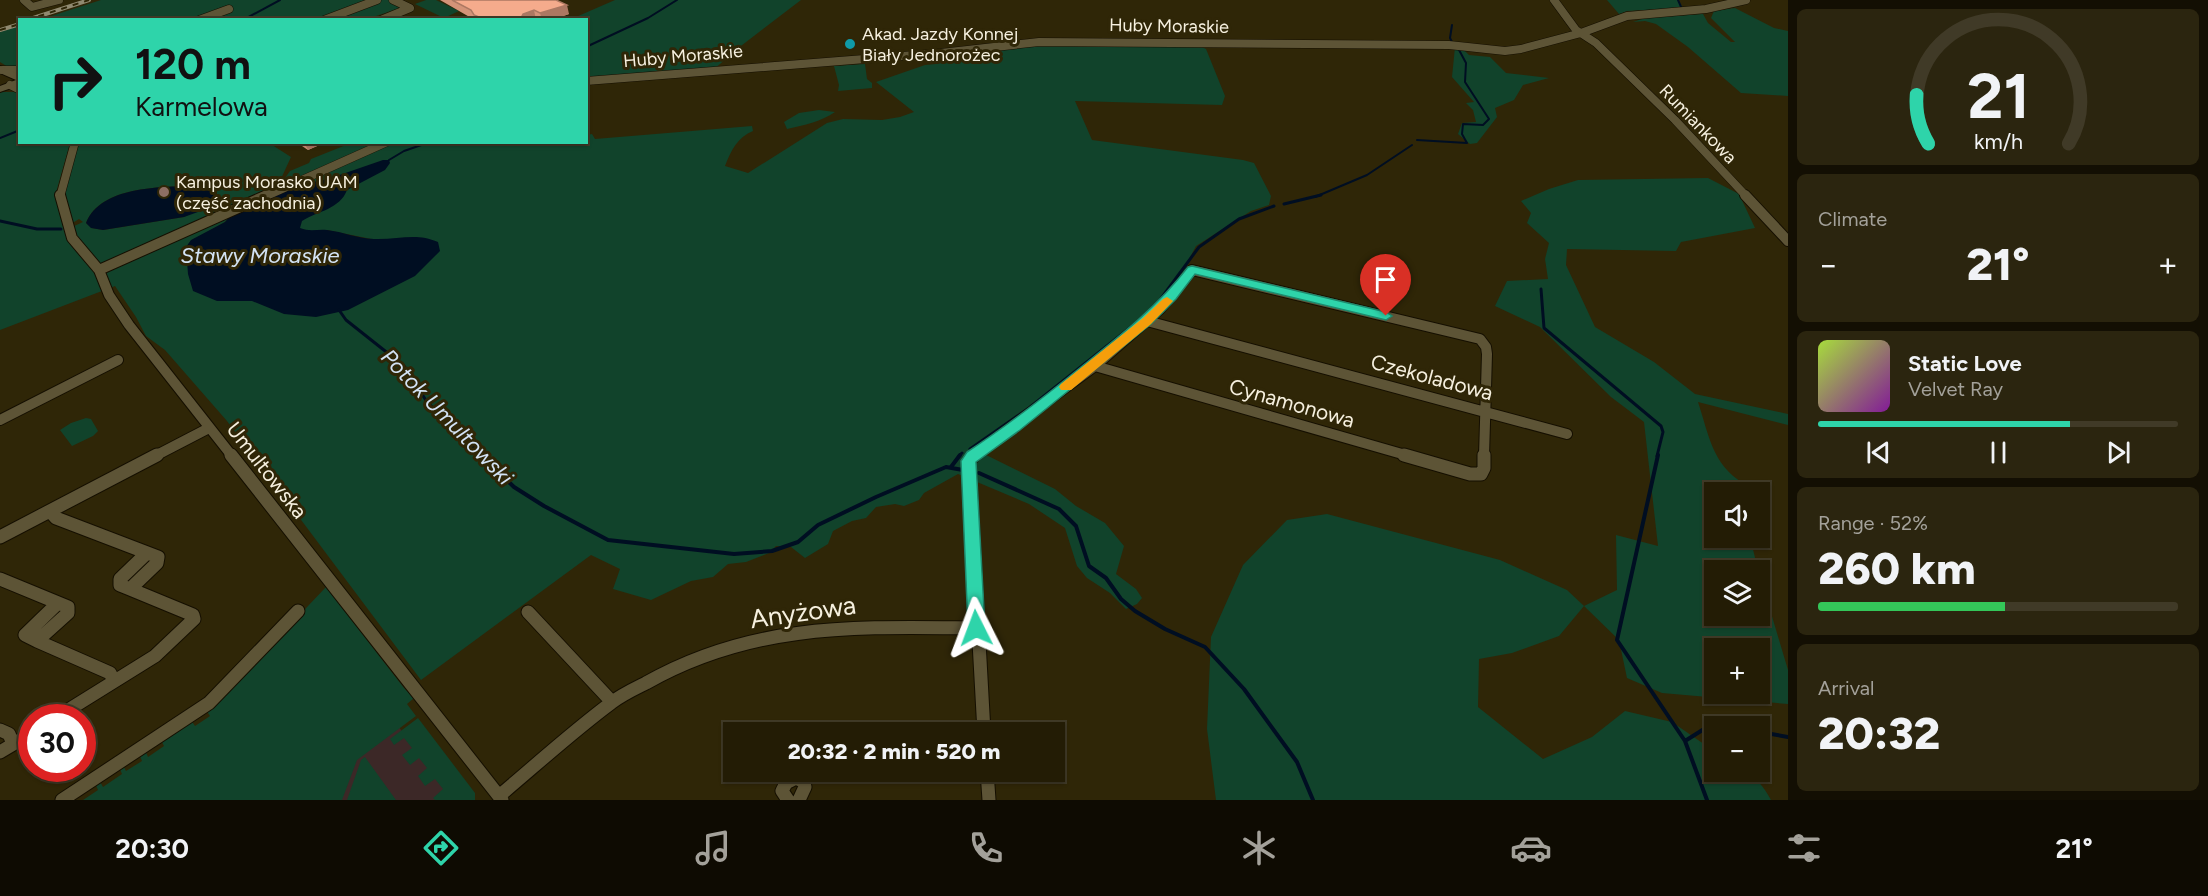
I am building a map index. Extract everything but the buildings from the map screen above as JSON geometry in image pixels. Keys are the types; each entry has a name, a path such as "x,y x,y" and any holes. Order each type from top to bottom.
{"street":[{"path":"24,0 32,7 59,0"},
{"path":"329,18 377,0"},
{"path":"386,18 410,8 393,0"},
{"name":"Rumiankowa","path":"1554,0 1576,30 1596,43 1675,120 1788,241"},
{"name":"Huby Moraskie","path":"588,81 950,52 1032,42 1449,45 1505,51 1581,33 1635,15 1706,9 1746,0"},
{"path":"202,18 230,9"},
{"name":"Umultowska","path":"74,144 60,190 60,199 72,238 99,270 109,295 129,326 501,798"},
{"path":"99,270 382,144"},
{"path":"983,722 967,467 972,456 1016,426 1094,366 1147,321 1171,297 1192,270 1475,338 1483,342 1487,354 1487,412"},
{"name":"Czekoladowa","path":"1147,321 1567,434"},
{"path":"0,420 118,360"},
{"name":"Cynamonowa","path":"1094,366 1470,474 1480,474 1485,464 1487,412"},
{"path":"0,537 209,428"},
{"path":"50,511 56,518 147,553 159,560 130,589 194,615 194,619 155,656 78,704"},
{"path":"0,579 70,610 37,641 110,673 114,681"},
{"path":"62,800 209,704 298,611"},
{"path":"528,612 612,702"},
{"name":"Anyżowa","path":"501,798 612,702 667,671 714,652 786,633 862,627 976,628"},
{"path":"0,730 9,734 13,744"},
{"path":"0,752 18,741"},
{"path":"788,800 783,791 784,784 790,778 797,777 804,781 806,787 805,795 800,800"},
{"path":"988,782 989,800"}],"shaded area":[{"path":"398,726 453,800 325,800 351,761"}],"green space":[{"path":"101,0 374,0 323,18 45,18"},
{"path":"381,0 389,0 403,7 370,18 332,18"},
{"path":"426,0 436,0 459,11 444,18 415,4"},
{"path":"615,0 801,0 737,49 729,52 733,53 714,69 588,81 588,18 574,18"},
{"path":"1607,0 1678,0 1683,8 1627,11 1619,14"},
{"path":"1735,8 1774,28 1788,31 1788,96 1741,93 1688,47 1656,24 1645,21 1633,22 1645,18 1703,14 1708,23 1731,42 1735,42 1711,18 1714,11"},
{"path":"18,26 18,68 8,67 0,62 0,32"},
{"path":"1058,40 1193,43 1206,49 1225,96 1222,105 1075,101 1092,140 1254,163 1271,196 1269,205 1251,211 1196,246 1187,263 1186,274 1167,292 1157,306 1109,348 1000,427 976,450 1055,489 1076,506 1105,523 1124,546 1116,574 1136,589 1142,598 1137,604 1126,609 1110,593 1087,578 1077,566 1065,528 1029,504 958,474 924,493 919,500 904,506 895,504 876,507 866,518 852,521 833,531 828,544 805,558 791,547 776,546 769,553 746,562 728,564 713,577 691,581 651,600 613,589 620,569 591,555 421,680 227,421 165,350 146,336 115,286 0,330 0,92 18,92 18,144 70,144 55,196 64,230 73,231 72,227 83,222 79,219 71,224 64,188 78,144 271,144 291,157 279,183 258,195 280,185 290,171 309,163 311,159 348,144 588,144 588,135 592,134 595,139 752,126 753,131 736,145 725,166 748,173 827,123 843,119 882,120 914,112 876,82 925,65 936,64 967,54 986,53 997,47","holes":["193,186 221,197 223,203 208,205 184,217 103,230 92,228 86,223 104,202 133,191","248,206 258,209 287,209 286,234 293,236 327,230 391,243 400,251 394,268 378,284 306,300 252,301 263,275 273,238 266,232 249,227 204,234 225,222 233,213"]},
{"path":"1455,47 1463,49 1469,55 1490,57 1506,73 1549,78 1523,85 1514,100 1495,108 1497,117 1477,143 1470,144 1458,134 1462,123 1476,122 1473,110 1466,103 1474,102 1452,77"},
{"path":"865,64 867,79 872,83 872,88 838,91 839,85 834,66"},
{"path":"819,110 835,112 818,121 787,129 784,122 799,113"},
{"path":"1708,178 1739,194 1755,228 1681,242 1676,251 1567,249 1566,265 1595,327 1654,362 1695,394 1788,414 1788,425 1698,402 1718,458 1724,467 1742,482 1704,482 1704,548 1753,548 1756,560 1704,560 1704,626 1770,626 1770,610 1788,670 1788,704 1770,702 1770,638 1704,638 1704,697 1662,693 1627,678 1619,640 1584,606 1617,590 1616,535 1658,546 1644,422 1611,397 1540,327 1495,306 1507,281 1548,279 1545,259 1549,243 1527,223 1531,213 1521,201 1578,180"},
{"path":"86,418 91,419 98,431 93,436 72,446 60,430"},
{"path":"1327,514 1500,560 1567,590 1584,606 1559,636 1512,653 1479,659 1478,707 1543,759 1592,737 1625,711 1672,722 1704,744 1704,782 1758,782 1771,800 1216,800 1207,729 1211,637 1243,565 1287,520"},
{"path":"326,587 414,698 407,704 416,716 357,760 342,800 83,800 98,790 95,783 99,780 103,787 122,774 119,767 123,765 126,771 142,761 139,754 145,750 148,757 164,746 161,740 191,720 195,726 210,716 206,710 220,699"},
{"path":"418,718 475,793 475,800 435,800 433,798 443,789 435,779 425,786 418,776 427,768 419,758 410,765 402,755 412,748 404,738 394,745 390,739"},
{"path":"365,757 396,800 347,800 361,760"}],"water":[{"name":"Stawy Moraskie","path":"389,160 390,163 385,170 347,190 334,206 302,221 300,228 327,230 368,238 422,237 438,242 440,251 415,276 348,310 316,317 284,314 252,301 217,301 193,291 188,274 186,247 191,240 225,222 233,213 295,186 328,179"},
{"name":"Stawy Moraskie","path":"193,186 215,192 224,201 223,203 184,217 103,230 91,228 86,223 104,202 118,195 149,188"}],"waterway":[{"path":"247,18 280,0"},
{"path":"588,46 648,18 677,0"},
{"path":"1678,0 1682,9"},
{"path":"1452,25 1450,38 1452,42"},
{"path":"1417,140 1467,143 1462,134 1463,124 1483,125 1489,119 1465,82 1466,63 1458,48"},
{"path":"0,138 18,131"},
{"path":"389,160 404,151 424,144"},
{"path":"1318,196 1367,175 1412,145"},
{"path":"1284,204 1318,196"},
{"path":"970,449 1029,408 1141,319 1157,304 1199,247 1239,219 1274,206"},
{"name":"Potok Umultowski","path":"0,221 37,229 61,229"},
{"path":"1541,289 1544,328 1661,426 1663,432 1657,456"},
{"name":"Potok Umultowski","path":"339,310 346,320 404,366 427,402 483,456"},
{"name":"Potok Umultowski","path":"481,455 514,487 544,506 608,540 734,554 772,551 798,542 818,525 876,497 946,467 963,470"},
{"path":"951,467 960,455"},
{"path":"1658,455 1617,640 1685,741"},
{"name":"Potok Umultowski","path":"979,473 1059,509 1076,526 1089,566 1106,578 1121,599 1135,611 1165,629 1205,647 1244,689 1297,762 1313,800"},
{"path":"1685,741 1704,729"},
{"path":"1770,734 1788,737"},
{"path":"1685,741 1707,800"}],"railway":[{"path":"33,18 89,0"},
{"path":"0,30 18,25"}],"slow traffic":[{"path":"1066,387 1147,321 1167,301"}],"place":[{"name":"Akad. Jazdy Konnej Biały Jednorożec","path":"850,44"},
{"name":"Kampus Morasko UAM (część zachodnia)","path":"164,192"}],"route":[{"path":"976,628 967,467 969,461 972,456 1003,436 1094,366 1147,321 1171,297 1188,273 1192,270 1208,272 1386,316"}]}
